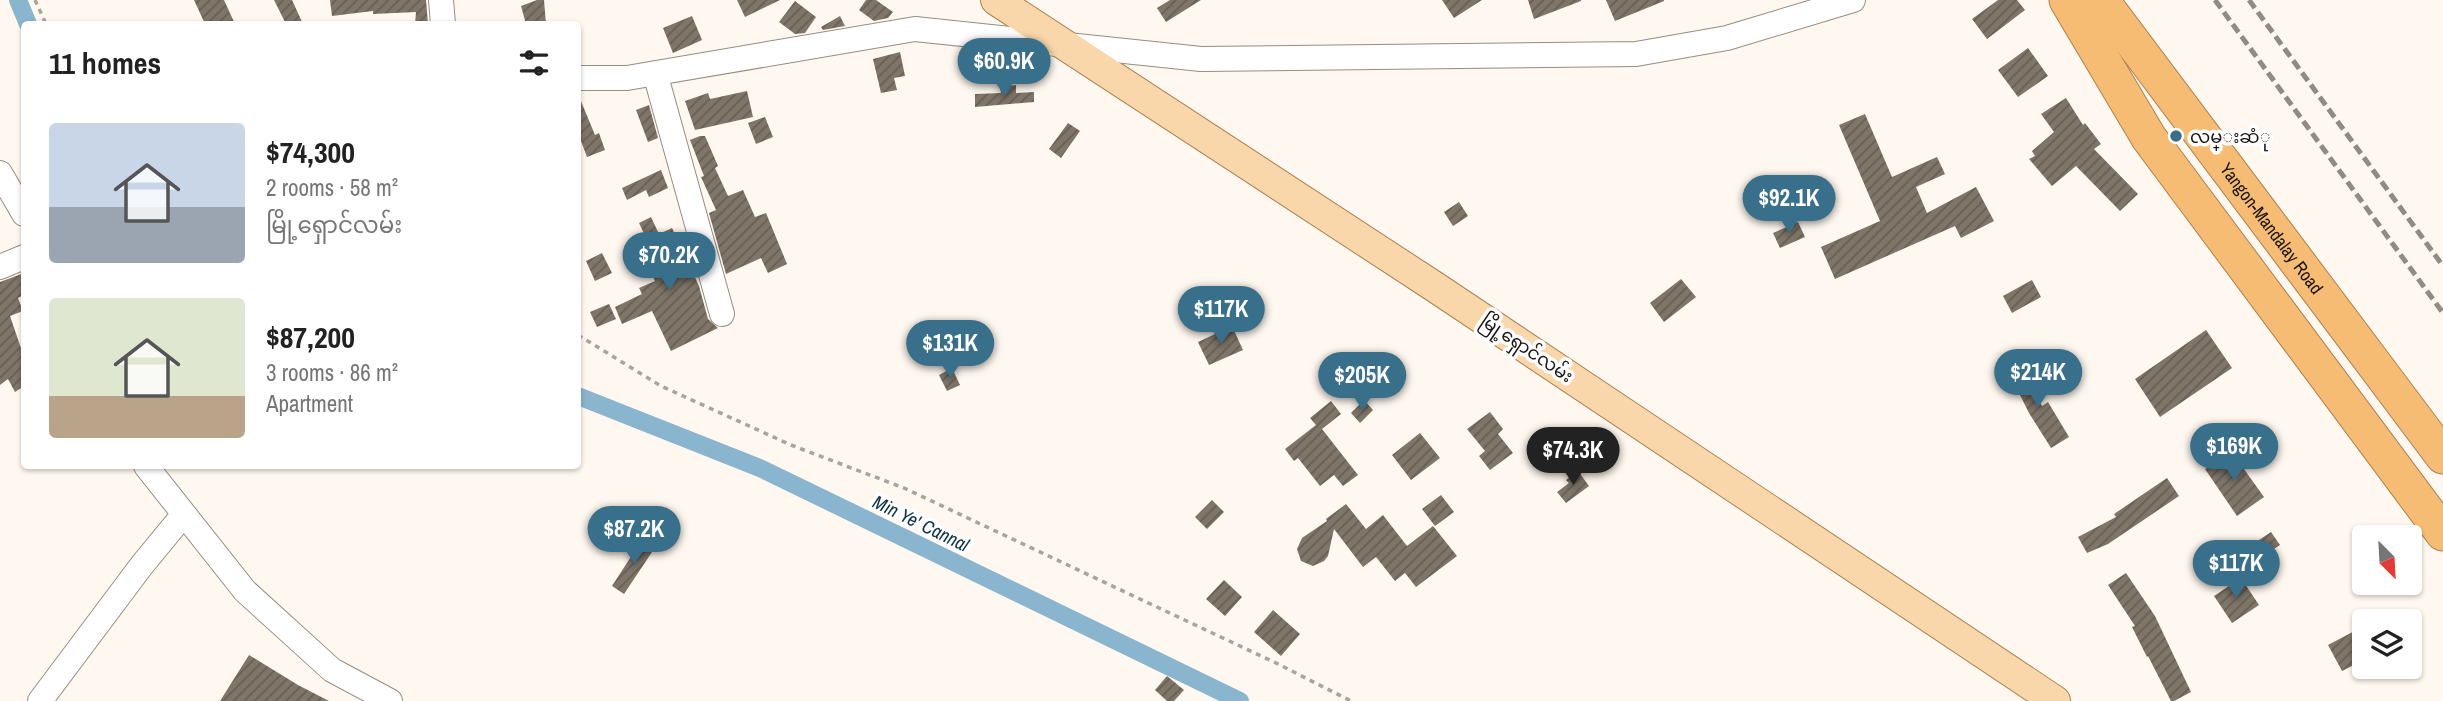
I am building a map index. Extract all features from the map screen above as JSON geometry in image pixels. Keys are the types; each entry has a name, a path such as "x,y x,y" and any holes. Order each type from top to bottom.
{"highway":[{"path":"2067,0 2149,138 2443,534"},
{"name":"Yangon-Mandalay Road","path":"2101,0 2443,456"}],"main road":[{"name":"မြို့ရှောင်လမ်း","path":"996,0 1072,47 2054,701"}],"street":[{"path":"440,0 443,21"},
{"path":"581,79 627,78 915,29 1200,59 1636,54 1727,38 1853,0"},
{"path":"655,73 722,314"},
{"path":"0,173 21,209"},
{"path":"0,267 21,258"},
{"path":"148,469 245,591 332,670 390,701"},
{"path":"40,701 142,565 184,514"}],"path":[{"path":"35,0 46,21"},
{"path":"581,337 661,386 791,445 904,488 1351,701"}],"building":[{"path":"194,0 224,0 234,21 204,21"},
{"path":"274,0 292,0 302,21 284,21"},
{"path":"330,0 426,0 428,21 415,21 416,12 373,14 373,11 332,16"},
{"path":"544,0 546,21 525,21 521,6"},
{"path":"737,0 780,0 745,17"},
{"path":"866,0 876,0 893,12 888,18 874,21 859,10"},
{"path":"1170,0 1201,0 1166,22 1157,8"},
{"path":"1442,0 1482,0 1454,18"},
{"path":"1528,0 1581,0 1581,1 1534,19"},
{"path":"1606,0 1664,0 1664,1 1615,21"},
{"path":"1998,0 2017,0 2025,10 1987,39 1972,19"},
{"path":"795,1 816,17 805,33 795,34 779,22"},
{"path":"692,16 702,40 673,53 663,28"},
{"path":"840,16 845,26 823,30 821,27"},
{"path":"2028,48 2048,76 2018,97 1998,70"},
{"path":"900,52 905,76 894,78 897,90 881,93 873,59"},
{"path":"1016,85 1016,93 1034,92 1034,102 975,107 975,94 1001,93 1000,87"},
{"path":"747,91 753,117 695,130 685,101 708,93 710,99"},
{"path":"2066,98 2083,125 2085,123 2101,144 2094,149 2138,194 2120,211 2076,166 2052,186 2029,159 2035,156 2032,151 2054,132 2041,114"},
{"path":"581,101 595,135 599,133 605,150 587,157 581,141"},
{"path":"649,105 658,138 648,142 636,110"},
{"path":"1865,114 1892,177 1937,157 1945,174 1916,187 1927,213 1976,187 1994,221 1961,238 1955,226 1835,279 1821,247 1880,221 1839,125"},
{"path":"765,117 773,137 756,144 748,123"},
{"path":"1068,123 1080,131 1061,158 1049,149"},
{"path":"705,136 718,166 715,168 728,196 743,190 755,217 766,213 787,264 768,273 761,258 726,274 709,213 716,210 701,177 704,176 690,140"},
{"path":"661,170 668,188 649,197 646,190 627,200 622,188"},
{"path":"1459,202 1468,216 1453,226 1444,212"},
{"path":"651,217 659,234 672,228 699,286 708,319 718,328 671,351 652,311 622,324 615,307 642,294 639,288 655,281 643,254 652,250 639,223"},
{"path":"1798,222 1805,237 1780,248 1773,233"},
{"path":"602,253 612,273 595,281 586,261"},
{"path":"21,274 21,296 18,298 21,312 10,316 21,348 21,388 15,392 8,379 0,385 0,282"},
{"path":"1681,279 1696,297 1664,322 1650,303"},
{"path":"2032,280 2041,297 2012,313 2003,296"},
{"path":"609,304 616,319 597,327 590,312"},
{"path":"1232,326 1243,350 1209,365 1198,342"},
{"path":"2206,330 2232,368 2160,417 2135,379"},
{"path":"2019,363 2042,406 2048,402 2069,437 2051,448 2029,413 2007,369"},
{"path":"952,368 960,385 947,391 939,375"},
{"path":"1364,400 1373,410 1360,423 1351,413"},
{"path":"1331,401 1341,414 1322,429 1358,475 1343,486 1334,475 1320,486 1298,458 1294,461 1285,449 1316,425 1310,418"},
{"path":"1490,412 1503,429 1498,434 1513,453 1490,470 1479,456 1485,451 1467,429"},
{"path":"1420,433 1440,458 1411,480 1392,455"},
{"path":"2231,451 2264,497 2237,516 2205,469"},
{"path":"1578,471 1589,486 1566,503 1557,492 1569,483 1566,480"},
{"path":"2167,478 2179,496 2108,544 2087,553 2078,537 2116,517 2114,514"},
{"path":"1441,495 1454,512 1435,526 1422,509"},
{"path":"1212,500 1224,512 1207,529 1195,517"},
{"path":"1346,504 1366,529 1383,515 1407,546 1433,526 1457,556 1416,587 1405,573 1395,581 1376,557 1363,567 1334,529 1328,556 1324,561 1313,566 1301,561 1297,549 1302,538"},
{"path":"2271,532 2280,545 2258,559 2250,546"},
{"path":"643,538 656,546 624,594 612,586"},
{"path":"2126,573 2155,616 2191,692 2174,701 2171,701 2147,657 2132,627 2135,626 2108,585"},
{"path":"2241,578 2259,605 2232,623 2214,596"},
{"path":"1224,580 1242,597 1225,616 1206,599"},
{"path":"1273,610 1300,634 1281,656 1254,632"},
{"path":"2352,632 2352,666 2342,671 2328,645"},
{"path":"249,655 298,685 329,701 220,701"},
{"path":"1167,676 1184,690 1174,701 1167,701 1155,690"}],"waterway":[{"name":"Min Ye' Cannal","path":"18,0 27,21"},
{"name":"Min Ye' Cannal","path":"581,397 762,469 1240,701"}],"railway":[{"path":"2215,0 2443,313"},
{"path":"2249,0 2443,266"}],"place":[{"name":"လမ္းဆံု","path":"2176,136"}]}
